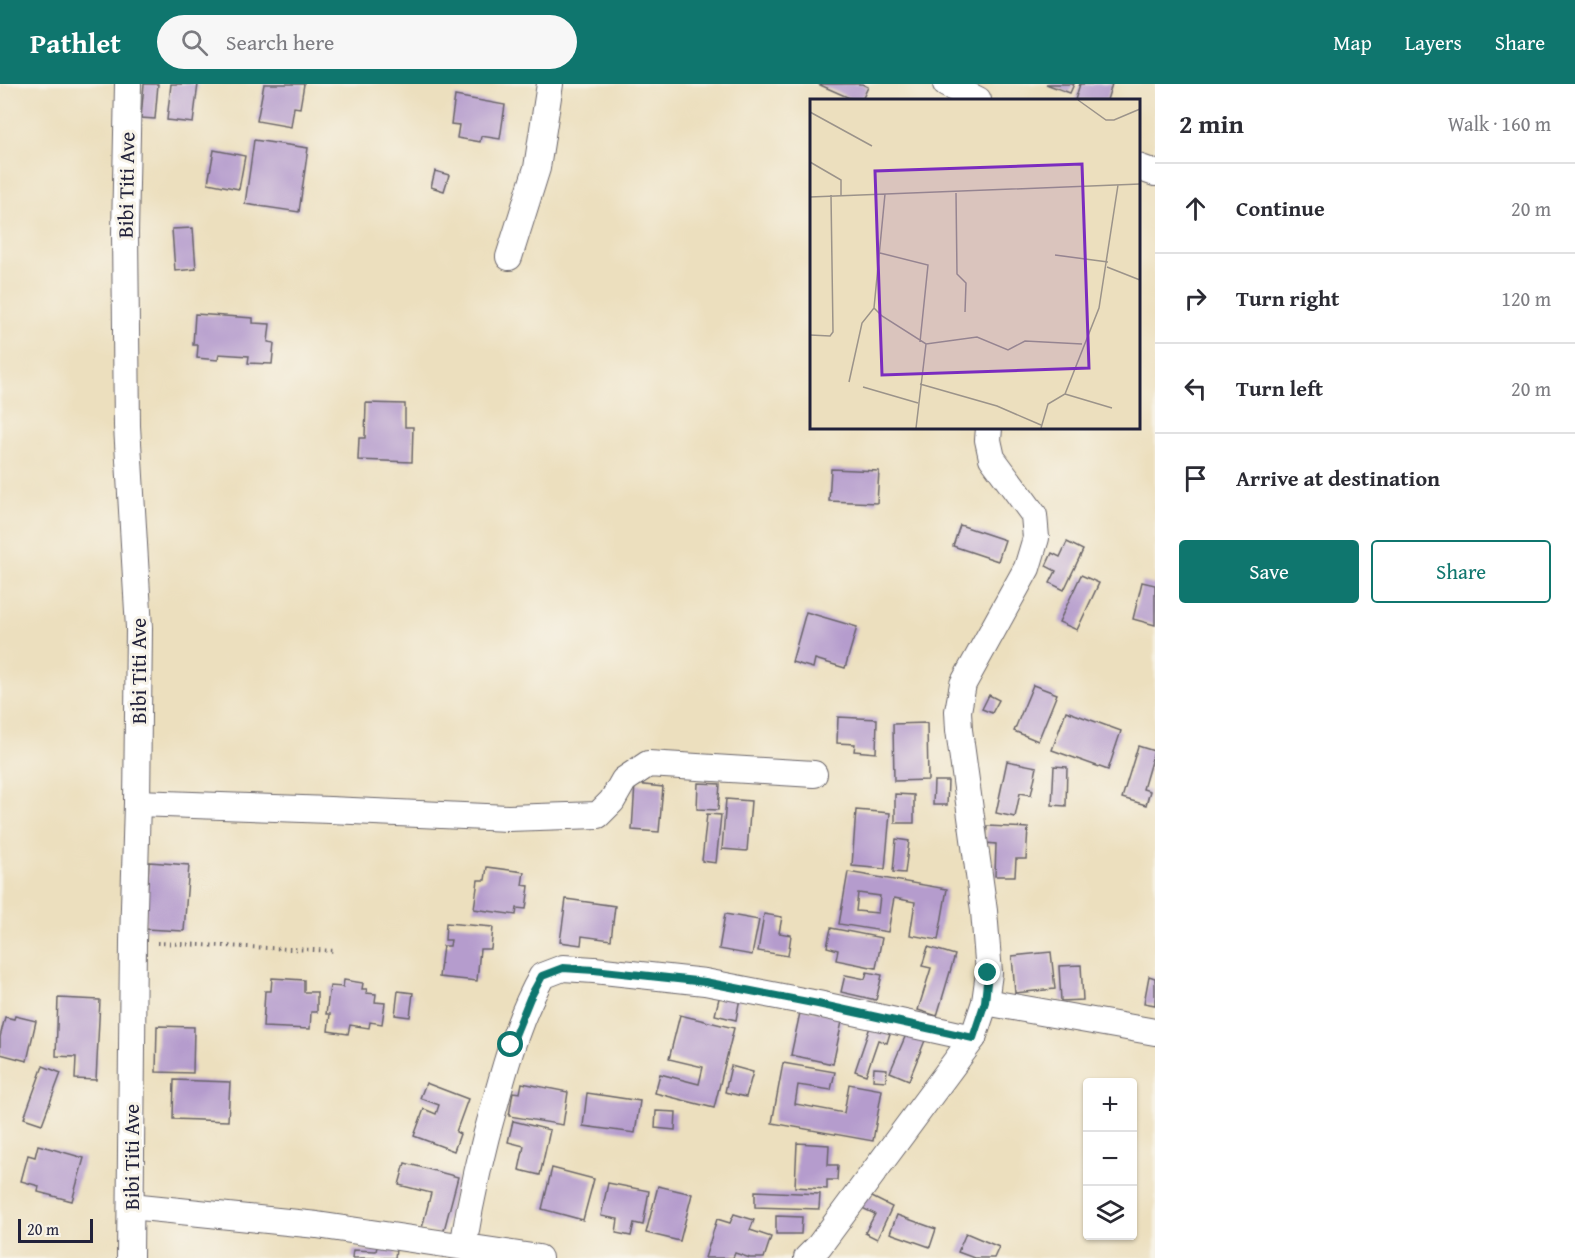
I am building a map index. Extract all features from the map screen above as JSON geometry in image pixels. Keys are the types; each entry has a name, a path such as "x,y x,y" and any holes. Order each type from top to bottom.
{"street":[{"name":"Bibi Titi Ave","path":"128,84 125,233 127,426 139,628 130,1258"},
{"path":"509,257 537,168 550,84"},
{"path":"946,84 976,99"},
{"path":"1140,168 1155,173"},
{"path":"807,1258 819,1246 973,1038 985,1002 988,973 984,911 958,711 963,684 1027,568 1036,538 1034,515 992,458 988,440 989,429"},
{"path":"137,803 508,818 598,815 612,801 624,780 648,764 814,774"},
{"path":"463,1247 474,1184 511,1045 530,998 542,976 563,968 705,982 973,1038"},
{"path":"985,1002 1155,1032"},
{"path":"131,1206 317,1225 539,1258"}],"path":[{"path":"133,942 336,951"}],"building":[{"path":"144,84 158,84 155,119 141,118"},
{"path":"171,84 198,84 193,123 167,120"},
{"path":"264,84 304,84 300,108 294,107 291,127 257,121"},
{"path":"818,84 862,84 868,87 862,99 852,99"},
{"path":"1046,84 1074,84 1070,93"},
{"path":"1080,84 1112,84 1107,99 1075,99"},
{"path":"455,96 505,105 500,139 481,136 480,142 457,138 459,125 451,124"},
{"path":"254,140 308,148 299,212 245,204"},
{"path":"214,150 245,156 239,189 208,183"},
{"path":"435,171 449,175 444,191 431,187"},
{"path":"193,228 196,269 175,271 172,229"},
{"path":"195,314 253,318 253,323 270,324 268,342 274,343 272,364 248,363 249,356 219,354 218,360 197,358 198,345 193,345"},
{"path":"366,403 405,404 405,427 413,427 412,462 358,460 359,438 365,438"},
{"path":"831,469 879,471 877,503 829,501"},
{"path":"960,525 1005,540 998,561 953,546"},
{"path":"1067,542 1083,550 1064,590 1050,583 1056,571 1046,566 1052,553 1060,557"},
{"path":"1081,575 1099,583 1077,630 1059,622"},
{"path":"1142,582 1155,585 1155,625 1133,619"},
{"path":"806,612 857,627 845,668 815,659 813,668 792,662"},
{"path":"1033,685 1057,694 1038,741 1014,731"},
{"path":"989,695 999,700 992,713 982,709"},
{"path":"1066,711 1121,731 1108,770 1052,750"},
{"path":"838,717 877,719 876,753 854,751 855,744 837,743"},
{"path":"927,723 928,780 894,781 893,724"},
{"path":"1138,746 1154,751 1143,789 1150,791 1146,805 1122,798"},
{"path":"1007,761 1037,767 1031,795 1020,793 1015,817 996,813"},
{"path":"1054,766 1067,767 1066,806 1052,805"},
{"path":"934,781 948,781 947,805 933,805"},
{"path":"698,783 720,784 718,810 697,809"},
{"path":"635,784 663,787 659,832 632,830"},
{"path":"895,794 914,795 914,823 895,823"},
{"path":"726,799 751,801 747,851 722,849"},
{"path":"856,810 890,813 885,869 852,866"},
{"path":"707,814 721,815 716,863 702,861"},
{"path":"987,826 1028,828 1026,859 1016,859 1015,876 995,876 996,844 986,843"},
{"path":"896,839 909,841 905,873 893,872"},
{"path":"149,862 189,865 184,931 145,929"},
{"path":"487,867 524,872 522,885 529,886 526,909 517,908 516,915 474,909 478,880 485,880"},
{"path":"848,872 947,889 938,940 910,935 915,902 894,898 888,932 839,924","holes":["858,893 880,896 878,913 856,911"]},
{"path":"566,899 615,906 611,940 582,936 581,945 560,942"},
{"path":"725,914 759,920 752,955 719,949"},
{"path":"764,914 782,917 779,933 791,935 788,956 758,951"},
{"path":"446,923 493,927 491,949 480,949 477,981 439,977 443,946 450,946 451,940 445,940"},
{"path":"831,928 882,938 876,968 836,960 838,950 827,947"},
{"path":"928,947 955,955 937,1016 918,1010 931,968 922,966"},
{"path":"1051,952 1055,989 1015,993 1012,956"},
{"path":"1081,965 1083,1000 1061,1001 1059,966"},
{"path":"867,972 882,975 876,1000 841,992 845,975 865,979"},
{"path":"1149,976 1155,978 1155,1005 1144,1003"},
{"path":"272,978 304,980 304,992 317,992 317,1012 311,1012 310,1029 263,1027 265,991 271,991"},
{"path":"344,980 363,983 362,989 367,989 366,993 376,994 375,1002 385,1003 382,1024 370,1022 369,1028 350,1025 348,1034 328,1031 330,1014 326,1014 330,986 343,987"},
{"path":"398,991 413,993 410,1017 395,1015"},
{"path":"720,994 740,998 736,1020 715,1015"},
{"path":"58,998 100,1000 96,1080 75,1079 76,1057 56,1056"},
{"path":"801,1008 843,1017 833,1064 791,1055"},
{"path":"680,1015 734,1028 714,1108 655,1093 660,1074 699,1084 703,1067 669,1059"},
{"path":"15,1016 36,1021 27,1061 0,1054 0,1037 5,1017 14,1019"},
{"path":"871,1024 891,1030 887,1043 878,1040 866,1075 855,1071"},
{"path":"157,1026 194,1027 193,1073 156,1072"},
{"path":"908,1030 926,1038 909,1080 890,1072"},
{"path":"783,1063 835,1072 831,1090 798,1085 795,1104 844,1113 849,1084 882,1090 873,1141 772,1123"},
{"path":"43,1066 61,1073 42,1124 24,1118"},
{"path":"731,1066 753,1072 746,1097 725,1092"},
{"path":"874,1068 887,1069 886,1081 873,1080"},
{"path":"174,1080 230,1082 228,1121 173,1119"},
{"path":"426,1083 468,1099 456,1132 460,1134 454,1151 414,1136 424,1109 436,1114 439,1105 420,1098"},
{"path":"522,1083 568,1092 563,1125 509,1116 513,1092 520,1093"},
{"path":"587,1093 640,1101 635,1133 583,1126"},
{"path":"656,1111 676,1112 675,1130 655,1128"},
{"path":"513,1121 550,1130 540,1175 519,1170 524,1146 508,1142"},
{"path":"797,1143 829,1145 828,1165 838,1165 837,1180 827,1180 827,1189 795,1187"},
{"path":"38,1145 84,1158 72,1201 38,1192 39,1186 21,1181 28,1155 35,1157"},
{"path":"405,1163 458,1177 443,1234 422,1228 431,1193 399,1185"},
{"path":"552,1168 594,1179 583,1220 542,1209"},
{"path":"608,1183 649,1191 643,1225 634,1223 631,1236 616,1233 618,1219 601,1216"},
{"path":"658,1186 692,1194 680,1241 646,1233"},
{"path":"755,1191 820,1194 819,1209 755,1207"},
{"path":"866,1194 892,1207 877,1239 865,1233 875,1214 860,1207"},
{"path":"734,1214 754,1220 750,1230 771,1237 764,1258 750,1258 735,1253 733,1258 705,1258 717,1219 730,1223"},
{"path":"897,1215 936,1229 930,1247 890,1233"},
{"path":"776,1216 802,1217 801,1234 776,1234"},
{"path":"966,1233 999,1247 994,1258 974,1258 958,1252"},
{"path":"377,1247 396,1249 395,1258 352,1258 353,1250 376,1251"}],"route":[{"path":"511,1045 530,998 542,976 563,968 705,982 973,1038 985,1002 988,973"}]}
